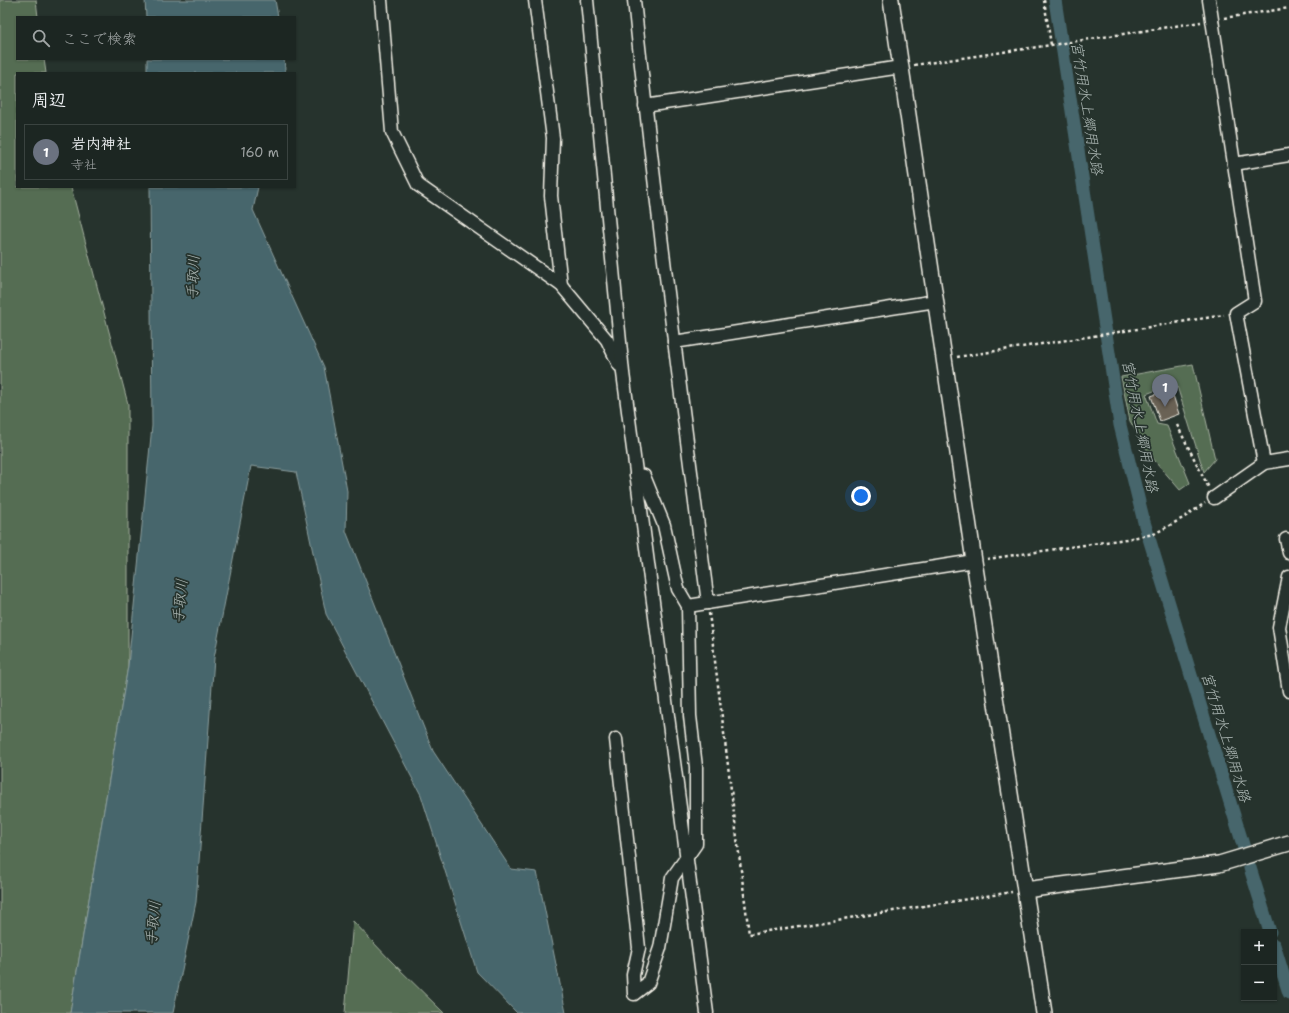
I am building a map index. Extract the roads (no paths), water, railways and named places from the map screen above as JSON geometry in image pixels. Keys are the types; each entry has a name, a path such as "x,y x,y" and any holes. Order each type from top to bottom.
{"street":[{"path":"381,0 392,132 418,185 561,285 607,340 623,373"},
{"path":"535,0 553,138 551,196 561,285"},
{"path":"587,0 623,373 707,1013"},
{"path":"634,0 645,106 708,603"},
{"path":"891,0 974,561 1044,1013"},
{"path":"1209,0 1255,301 1236,313 1264,463"},
{"path":"645,106 901,66"},
{"path":"1234,164 1289,156"},
{"path":"674,342 936,302"},
{"path":"1214,498 1264,463 1289,459"},
{"path":"616,739 639,948 632,975 634,994 648,983 660,948 672,878 696,844 696,767 690,716 688,606 678,589 664,525 644,476 636,475"},
{"path":"1286,539 1289,554"},
{"path":"688,606 974,561"},
{"path":"1289,577 1279,627 1289,691"},
{"path":"1025,890 1220,864 1289,843"}],"water":[{"path":"145,0 275,0 278,16 146,16"},
{"path":"147,60 284,60 285,69 284,72 147,72"},
{"name":"手取川","path":"150,188 258,188 253,210 324,367 347,491 346,531 433,751 511,869 537,872 566,1013 517,1013 477,972 421,795 326,614 296,472 251,466 214,658 196,902 173,1013 70,1013 128,666 152,426"}],"waterway":[{"name":"宮竹用水上郷用水路","path":"1055,0 1120,425 1144,522 1244,848"},
{"name":"宮竹用水上郷用水路","path":"1250,868 1269,929"},
{"name":"宮竹用水上郷用水路","path":"1277,955 1289,993"}],"place":[{"name":"岩内神社","path":"1165,407"}]}
